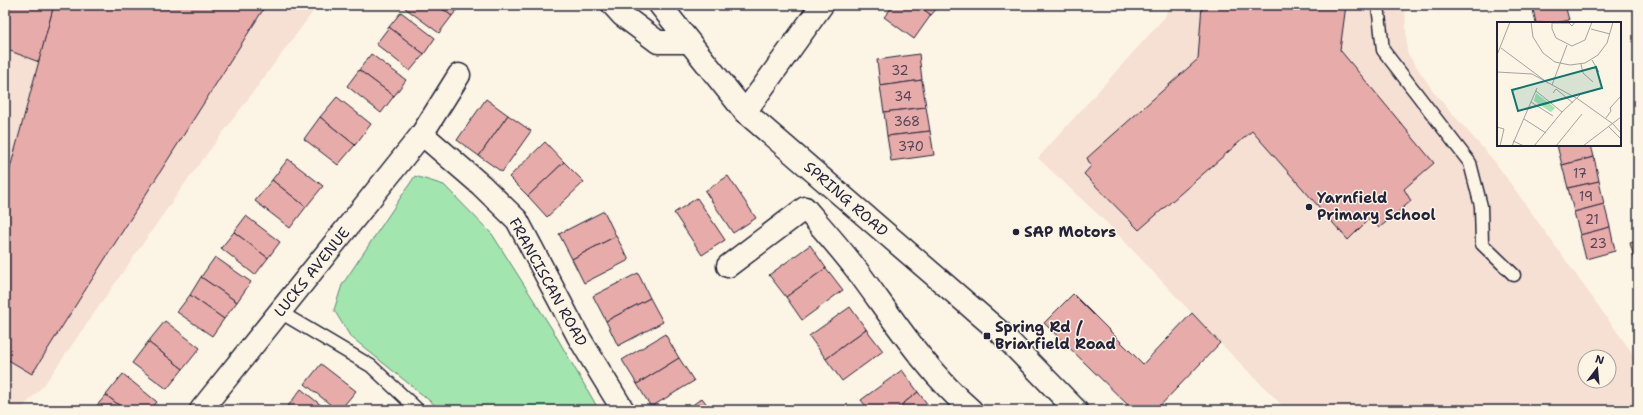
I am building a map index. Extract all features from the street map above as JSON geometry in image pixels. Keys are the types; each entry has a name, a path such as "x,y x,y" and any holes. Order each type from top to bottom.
{"street":[{"path":"613,5 622,15 658,42 688,42"},
{"name":"SPRING ROAD","path":"660,5 745,112 1000,332 1076,410"},
{"path":"745,112 822,5"},
{"name":"LUCKS AVENUE","path":"201,410 422,134 459,75"},
{"name":"FRANCISCAN ROAD","path":"422,134 481,185 517,220 578,336 623,410"},
{"path":"728,266 805,208 855,267 924,360 955,396 971,410"}],"lane":[{"path":"1378,5 1383,50 1470,163 1481,206 1482,244 1514,275"},
{"path":"280,312 370,366 418,410"}],"shaded area":[{"path":"5,5 318,5 183,186 44,385 20,410 5,410"},
{"name":"Yarnfield Primary School","path":"1169,5 1405,5 1407,53 1436,95 1495,162 1638,361 1638,410 1287,410 1220,343 1109,225 1038,158 1165,17"}],"green space":[{"path":"415,176 444,185 492,234 552,329 599,410 441,410 350,336 334,310 342,285"}],"building":[{"path":"5,5 54,5 39,62 5,49"},
{"path":"54,5 266,5 32,374 5,358 5,187"},
{"path":"407,5 437,5 452,16 439,33 405,8"},
{"path":"437,5 461,5 452,16"},
{"path":"894,5 918,5 931,15 914,39 884,17"},
{"path":"918,5 940,5 931,15"},
{"path":"1202,5 1346,5 1340,50 1434,163 1404,189 1411,201 1379,228 1371,217 1348,240 1252,131 1139,230 1084,174 1091,166 1087,158 1198,59"},
{"path":"1532,5 1565,5 1569,20 1560,22 1536,22"},
{"path":"401,12 435,38 424,54 389,27"},
{"path":"389,27 424,54 410,71 376,44"},
{"path":"371,54 406,80 394,96 359,70"},
{"path":"919,54 922,80 880,86 877,60"},
{"path":"359,70 394,96 381,113 347,86"},
{"path":"922,80 926,107 884,112 880,86"},
{"path":"337,97 371,124 355,145 320,117"},
{"path":"486,99 508,115 479,156 457,140"},
{"path":"926,107 930,131 887,136 884,112"},
{"path":"508,115 531,131 502,172 479,156"},
{"path":"320,117 355,145 338,165 304,139"},
{"path":"930,131 934,155 891,161 887,136"},
{"path":"545,142 564,162 528,196 509,177"},
{"path":"1557,146 1591,146 1594,157 1562,165"},
{"path":"1594,157 1599,181 1568,188 1562,165"},
{"path":"288,159 323,186 306,207 272,180"},
{"path":"564,162 584,182 547,217 528,196"},
{"path":"728,176 756,218 733,233 705,191"},
{"path":"272,180 306,207 290,228 255,201"},
{"path":"1599,181 1604,204 1574,212 1568,188"},
{"path":"697,198 725,240 702,255 674,213"},
{"path":"1604,204 1610,227 1580,235 1574,212"},
{"path":"604,211 616,236 572,259 559,234"},
{"path":"246,216 280,242 268,258 234,232"},
{"path":"1610,227 1615,251 1586,259 1580,235"},
{"path":"234,232 268,258 255,275 221,248"},
{"path":"616,236 629,260 584,283 572,259"},
{"path":"1638,241 1638,271 1630,243"},
{"path":"810,245 826,268 786,297 769,275"},
{"path":"215,257 251,282 237,302 201,277"},
{"path":"826,268 843,290 802,320 786,297"},
{"path":"638,273 650,298 606,321 593,296"},
{"path":"201,277 237,302 224,319 190,295"},
{"path":"1073,294 1143,364 1192,313 1220,343 1156,410 1133,410 1044,323"},
{"path":"190,295 224,319 212,336 177,312"},
{"path":"650,298 663,322 618,346 606,321"},
{"path":"850,307 866,329 826,359 809,336"},
{"path":"165,321 200,348 183,369 148,342"},
{"path":"866,329 883,351 842,381 826,359"},
{"path":"665,334 679,358 637,384 622,360"},
{"path":"148,342 183,369 167,389 132,363"},
{"path":"679,358 694,381 651,407 637,384"},
{"path":"321,364 356,391 340,410 337,410 305,384"},
{"path":"902,370 918,392 895,410 869,410 861,400"},
{"path":"123,374 157,402 150,410 125,410 106,395"},
{"path":"301,389 327,410 285,410"},
{"path":"918,392 932,410 895,410"},
{"path":"106,395 125,410 93,410"},
{"path":"702,398 711,410 686,410"}],"place":[{"name":"Yarnfield Primary School","path":"1309,207"},
{"name":"SAP Motors","path":"1016,232"},
{"name":"Spring Rd / Briarfield Road","path":"987,336"}]}
